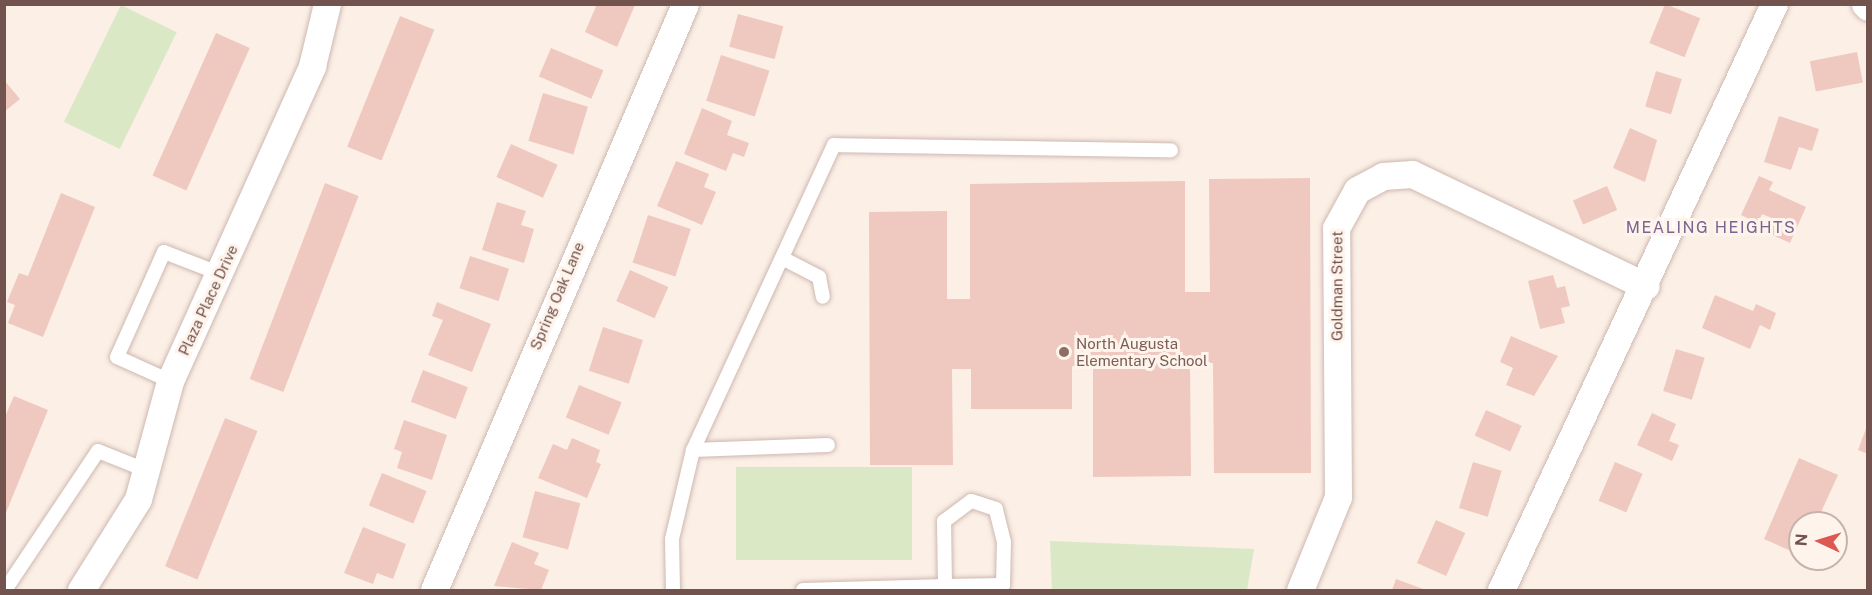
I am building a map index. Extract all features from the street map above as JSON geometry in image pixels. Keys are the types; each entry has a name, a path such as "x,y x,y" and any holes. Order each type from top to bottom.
{"street":[{"name":"Plaza Place Drive","path":"87,589 106,557 148,471 170,381 221,274 312,66 327,4"},
{"name":"Spring Oak Lane","path":"434,591 685,4"},
{"path":"1501,591 1646,286 1774,4"},
{"name":"Goldman Street","path":"1300,591 1338,497 1336,228 1357,190 1383,176 1412,174 1646,286"}],"lane":[{"path":"673,591 672,539 693,450 834,145 1171,150"},
{"path":"170,381 117,357 164,252 221,274"},
{"path":"782,258 819,277 823,297"},
{"path":"693,450 828,445"},
{"path":"5,591 98,451 148,471"},
{"path":"803,591 1004,585 1004,542 996,509 971,501 944,521 945,586"}],"green space":[{"path":"121,5 177,32 120,149 64,122"},
{"path":"736,467 912,467 912,560 736,560"},
{"path":"1050,541 1254,549 1247,590 1052,590"}],"building":[{"path":"597,4 635,5 617,47 585,32"},
{"path":"1665,4 1700,18 1684,57 1649,43"},
{"path":"738,14 783,26 775,59 729,47"},
{"path":"400,16 434,30 381,161 347,147"},
{"path":"216,33 250,48 186,191 153,176"},
{"path":"551,48 603,70 591,99 539,77"},
{"path":"1857,52 1863,82 1816,92 1810,61"},
{"path":"721,55 770,71 755,116 706,101"},
{"path":"1656,71 1682,79 1671,114 1645,106"},
{"path":"4,80 20,99 4,112"},
{"path":"543,93 588,107 573,155 528,141"},
{"path":"702,108 732,121 727,135 749,143 744,157 733,153 726,171 684,154"},
{"path":"1779,116 1819,129 1812,151 1799,147 1791,170 1764,162"},
{"path":"1630,128 1657,140 1645,182 1613,168"},
{"path":"511,144 558,165 543,198 496,177"},
{"path":"676,161 709,174 704,187 716,192 702,225 657,206"},
{"path":"1759,176 1773,182 1769,190 1806,207 1790,243 1768,233 1774,219 1762,214 1758,223 1741,215"},
{"path":"1310,178 1311,473 1214,473 1213,363 1190,363 1191,476 1093,477 1093,366 1072,366 1072,409 971,409 971,369 952,369 953,465 870,465 869,212 947,211 947,299 970,299 970,184 1185,181 1185,292 1210,292 1209,179"},
{"path":"325,183 359,196 283,392 250,379"},
{"path":"1607,186 1617,210 1583,224 1573,200"},
{"path":"61,193 95,207 43,337 8,323 15,305 7,302 19,273 28,276"},
{"path":"497,202 526,211 521,225 534,229 524,263 482,250"},
{"path":"648,215 691,229 675,276 633,263"},
{"path":"470,256 509,269 498,301 459,288"},
{"path":"630,270 668,287 655,318 616,301"},
{"path":"1553,275 1557,288 1565,286 1570,306 1561,308 1565,323 1540,329 1528,281"},
{"path":"1715,295 1753,311 1756,304 1776,313 1770,330 1760,325 1750,349 1702,328"},
{"path":"437,302 491,324 472,372 428,355 443,320 432,316"},
{"path":"603,327 643,340 629,384 589,371"},
{"path":"1511,336 1558,356 1534,396 1506,385 1513,368 1500,362"},
{"path":"1676,349 1705,358 1692,400 1663,391"},
{"path":"423,370 468,387 456,419 411,402"},
{"path":"579,385 622,402 609,435 566,417"},
{"path":"14,396 48,410 5,515 4,419"},
{"path":"1486,410 1522,426 1510,451 1475,436"},
{"path":"1652,413 1676,424 1669,441 1679,445 1672,461 1637,445"},
{"path":"225,418 257,431 198,579 165,566"},
{"path":"404,420 447,435 432,480 397,468 402,452 394,449"},
{"path":"1868,426 1868,454 1858,450"},
{"path":"572,438 600,450 596,462 601,464 587,498 538,478 553,444 567,450"},
{"path":"1799,458 1838,475 1822,511 1788,511 1788,550 1764,539"},
{"path":"1473,462 1502,471 1488,517 1459,508"},
{"path":"1615,462 1643,474 1626,512 1599,501"},
{"path":"382,473 427,491 413,523 369,505"},
{"path":"535,491 580,503 568,550 523,537"},
{"path":"1436,520 1465,533 1446,576 1417,563"},
{"path":"363,527 406,544 393,579 377,573 373,584 344,573"},
{"path":"512,542 539,553 534,564 549,570 541,590 494,586"},
{"path":"1396,579 1426,590 1392,590"}],"place":[{"name":"North Augusta Elementary School","path":"1064,352"}],"district":[{"name":"MEALING HEIGHTS","path":"1711,228"}]}
